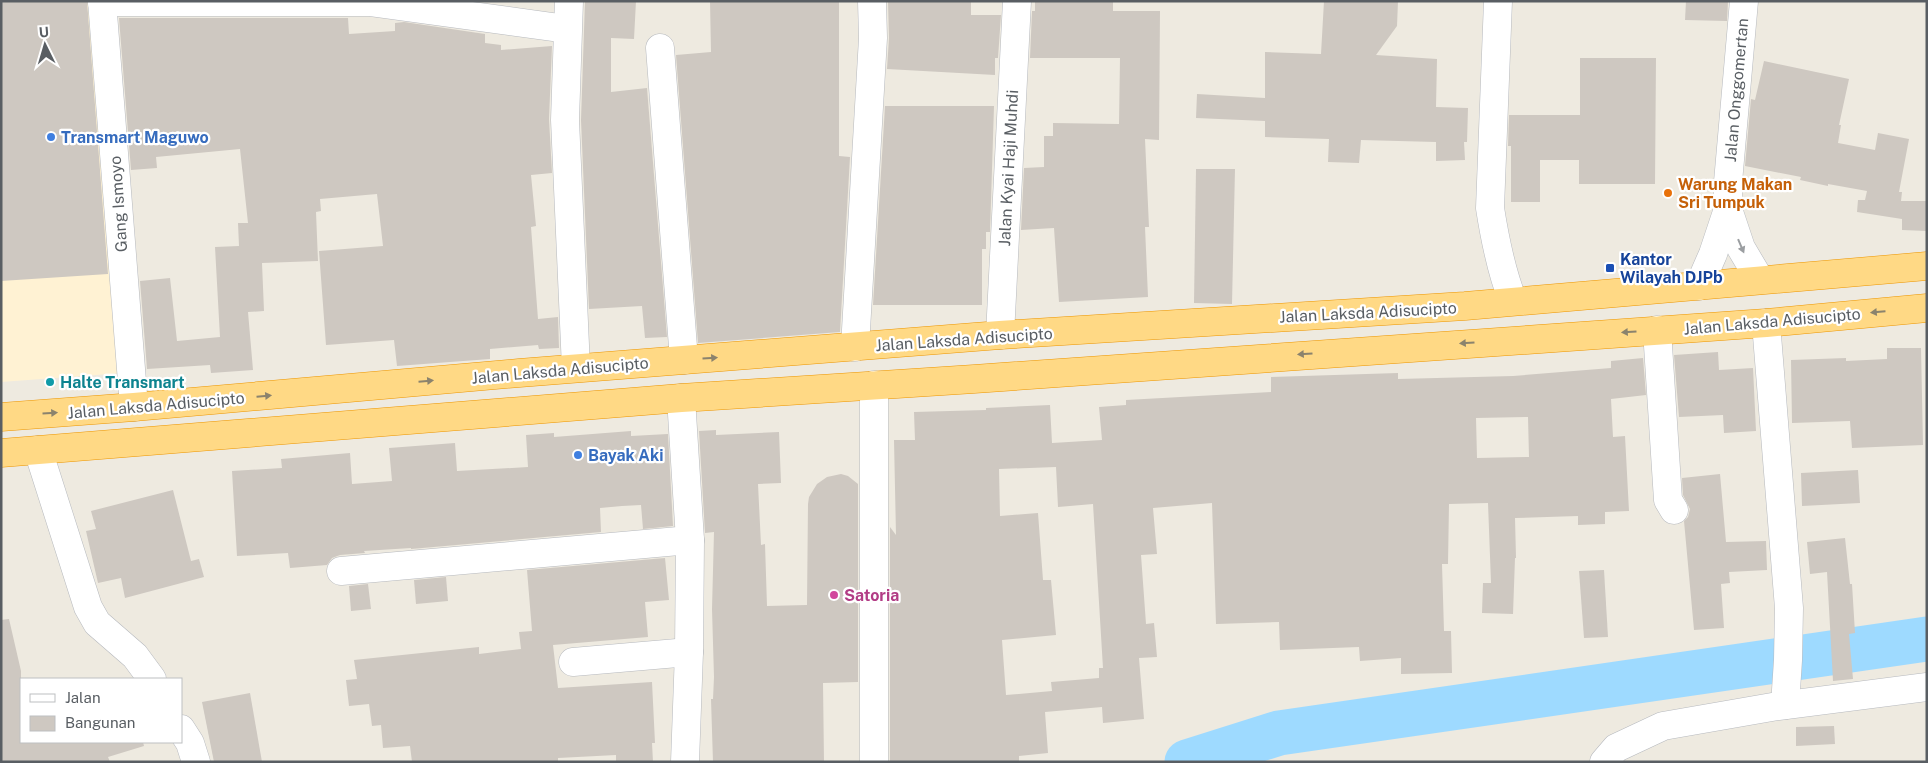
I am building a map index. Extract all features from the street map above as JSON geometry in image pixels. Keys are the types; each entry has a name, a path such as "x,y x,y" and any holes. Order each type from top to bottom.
{"highway":[{"name":"Jalan Laksda Adisucipto","path":"1,417 134,408 576,368 1000,335 1465,306 1927,266"},
{"name":"Jalan Laksda Adisucipto","path":"1,453 681,398 1657,330 1927,308"}],"street":[{"path":"102,1 369,2 567,29"},
{"name":"Gang Ismoyo","path":"102,1 134,408"},
{"path":"569,1 565,120 576,368"},
{"path":"855,347 873,38 872,1"},
{"name":"Jalan Kyai Haji Muhdi","path":"1000,335 1017,1"},
{"path":"1498,1 1490,208 1495,241 1505,280 1513,301"},
{"name":"Jalan Onggomertan","path":"1728,209 1728,182 1744,1"},
{"path":"660,48 684,360"},
{"path":"1728,209 1741,248 1760,280"},
{"path":"1700,286 1714,254 1728,209"},
{"path":"1766,322 1789,608 1788,660 1784,705"},
{"path":"1657,330 1668,500 1674,510"},
{"path":"874,385 874,762"},
{"path":"681,398 690,540 689,652 685,762"},
{"path":"38,450 88,607 96,623 135,656 151,678"},
{"path":"341,571 690,540"},
{"path":"573,662 689,652"},
{"path":"1604,762 1616,748 1663,726 1784,705 1927,687"},
{"path":"182,731 190,743 196,762"}],"shaded area":[{"name":"Transmart Maguwo","path":"1,1 95,1 123,373 1,382"}],"building":[{"name":"Transmart Maguwo","path":"1,1 87,1 108,274 1,281"},
{"path":"585,1 636,1 634,39 611,38 611,92 647,88 667,337 645,338 642,306 589,309 581,120"},
{"path":"710,1 839,1 839,156 850,157 840,332 698,343 676,55 711,52"},
{"path":"888,1 971,1 971,15 1001,15 998,58 995,58 995,75 887,69 889,38"},
{"path":"1035,1 1113,1 1113,11 1160,11 1159,140 1145,139 1149,227 1145,227 1148,297 1059,302 1054,228 1021,230 1024,168 1044,167 1044,136 1053,136 1053,123 1119,124 1120,58 1030,58 1032,11 1035,11"},
{"path":"1324,1 1398,1 1397,26 1376,55 1437,59 1436,107 1468,108 1467,142 1464,142 1465,160 1436,161 1436,142 1361,140 1359,163 1328,162 1329,139 1265,137 1265,121 1196,118 1197,94 1265,98 1265,52 1321,54"},
{"path":"1686,1 1728,1 1727,21 1685,20"},
{"path":"119,18 348,18 349,34 395,31 395,23 404,22 485,34 485,43 501,45 501,50 552,46 549,119 552,173 531,175 536,226 531,227 538,319 558,317 559,348 539,349 538,345 490,349 490,359 397,366 394,340 326,345 319,251 383,246 377,194 320,199 321,211 316,212 318,261 262,263 264,311 248,312 253,370 211,373 210,365 147,369 140,281 170,278 177,341 220,337 215,247 239,246 238,223 248,223 240,149 156,157 157,168 131,170"},
{"path":"1580,58 1656,58 1655,184 1579,184 1579,160 1540,160 1540,202 1511,202 1511,146 1508,146 1509,115 1580,115"},
{"path":"1764,61 1849,79 1839,125 1841,125 1838,143 1875,150 1878,133 1909,139 1899,192 1902,192 1901,201 1927,201 1927,231 1902,230 1902,219 1857,212 1858,200 1865,200 1867,191 1828,184 1828,186 1800,180 1801,177 1745,166 1751,99 1755,100"},
{"path":"885,106 994,106 990,232 986,232 986,249 982,249 982,305 873,305"},
{"path":"1196,169 1235,169 1232,304 1194,303"},
{"path":"1887,348 1921,348 1923,445 1852,448 1850,421 1792,423 1791,360 1846,358 1846,361 1887,359"},
{"path":"1718,352 1719,370 1753,368 1756,431 1724,433 1723,415 1679,417 1674,355"},
{"path":"1643,358 1646,395 1611,399 1613,437 1625,436 1629,511 1605,512 1605,524 1578,525 1578,516 1515,518 1516,558 1513,614 1482,613 1483,583 1491,583 1488,503 1449,504 1448,564 1442,564 1444,631 1451,631 1452,673 1401,674 1401,658 1360,661 1359,647 1280,650 1279,622 1216,624 1212,503 1153,508 1157,554 1141,555 1146,624 1154,623 1157,657 1139,658 1144,719 1103,723 1102,707 1045,712 1048,753 1019,756 1019,762 890,762 890,527 896,535 894,440 915,440 914,412 986,410 986,408 1050,405 1052,443 1102,440 1099,407 1126,405 1126,400 1271,392 1271,377 1398,373 1398,379 1513,376 1611,368 1611,361","holes":["1528,417 1529,457 1477,458 1476,418","1056,467 1058,507 1093,504 1103,668 1099,668 1099,678 1051,682 1052,691 1006,695 1002,640 1056,635 1051,580 1043,580 1038,513 1000,516 999,469"]},
{"path":"716,430 716,435 779,432 781,483 758,484 761,545 765,544 767,606 807,605 808,504 809,497 817,484 827,477 841,474 848,476 858,484 858,682 823,683 824,762 713,762 711,699 713,699 714,677 712,609 714,532 705,533 699,431"},
{"path":"631,431 631,436 668,434 673,526 643,529 641,505 622,506 600,508 601,532 411,549 364,551 365,553 340,555 332,558 327,565 290,568 288,553 237,556 232,471 282,468 281,459 350,453 352,484 392,481 389,448 455,443 457,471 528,467 526,435 554,433 554,437"},
{"path":"1858,470 1860,503 1802,506 1801,473"},
{"path":"1720,474 1726,542 1766,541 1767,570 1729,572 1730,583 1721,584 1724,628 1694,630 1684,521 1688,517 1690,509 1683,495 1682,478"},
{"path":"173,490 191,561 199,559 204,577 125,598 121,578 98,583 86,531 96,529 91,511"},
{"path":"1845,538 1850,584 1852,584 1855,633 1849,634 1853,679 1833,681 1827,572 1810,574 1807,542"},
{"path":"665,558 669,600 645,602 648,637 553,645 558,688 652,682 655,743 652,743 653,762 616,762 616,755 558,758 558,762 412,762 410,746 383,748 381,725 372,726 369,704 349,706 346,680 357,679 354,660 479,647 479,654 521,649 519,632 532,631 527,570"},
{"path":"1604,570 1608,637 1584,638 1579,571"},
{"path":"446,577 448,601 416,604 414,580"},
{"path":"368,584 371,609 351,611 349,586"},
{"path":"9,619 21,671 20,743 143,743 144,746 108,757 110,762 1,762 1,620"},
{"path":"250,693 262,762 214,762 202,702"},
{"path":"1834,726 1835,744 1796,746 1796,727"}],"waterway":[{"path":"1187,762 1279,733 1927,639"}],"place":[{"name":"Transmart Maguwo","path":"51,137"},
{"name":"Warung Makan Sri Tumpuk","path":"1668,193"},
{"name":"Kantor Wilayah DJPb","path":"1610,268"},
{"name":"Halte Transmart","path":"50,382"},
{"name":"Bayak Aki","path":"578,455"},
{"name":"Satoria","path":"834,595"}]}
